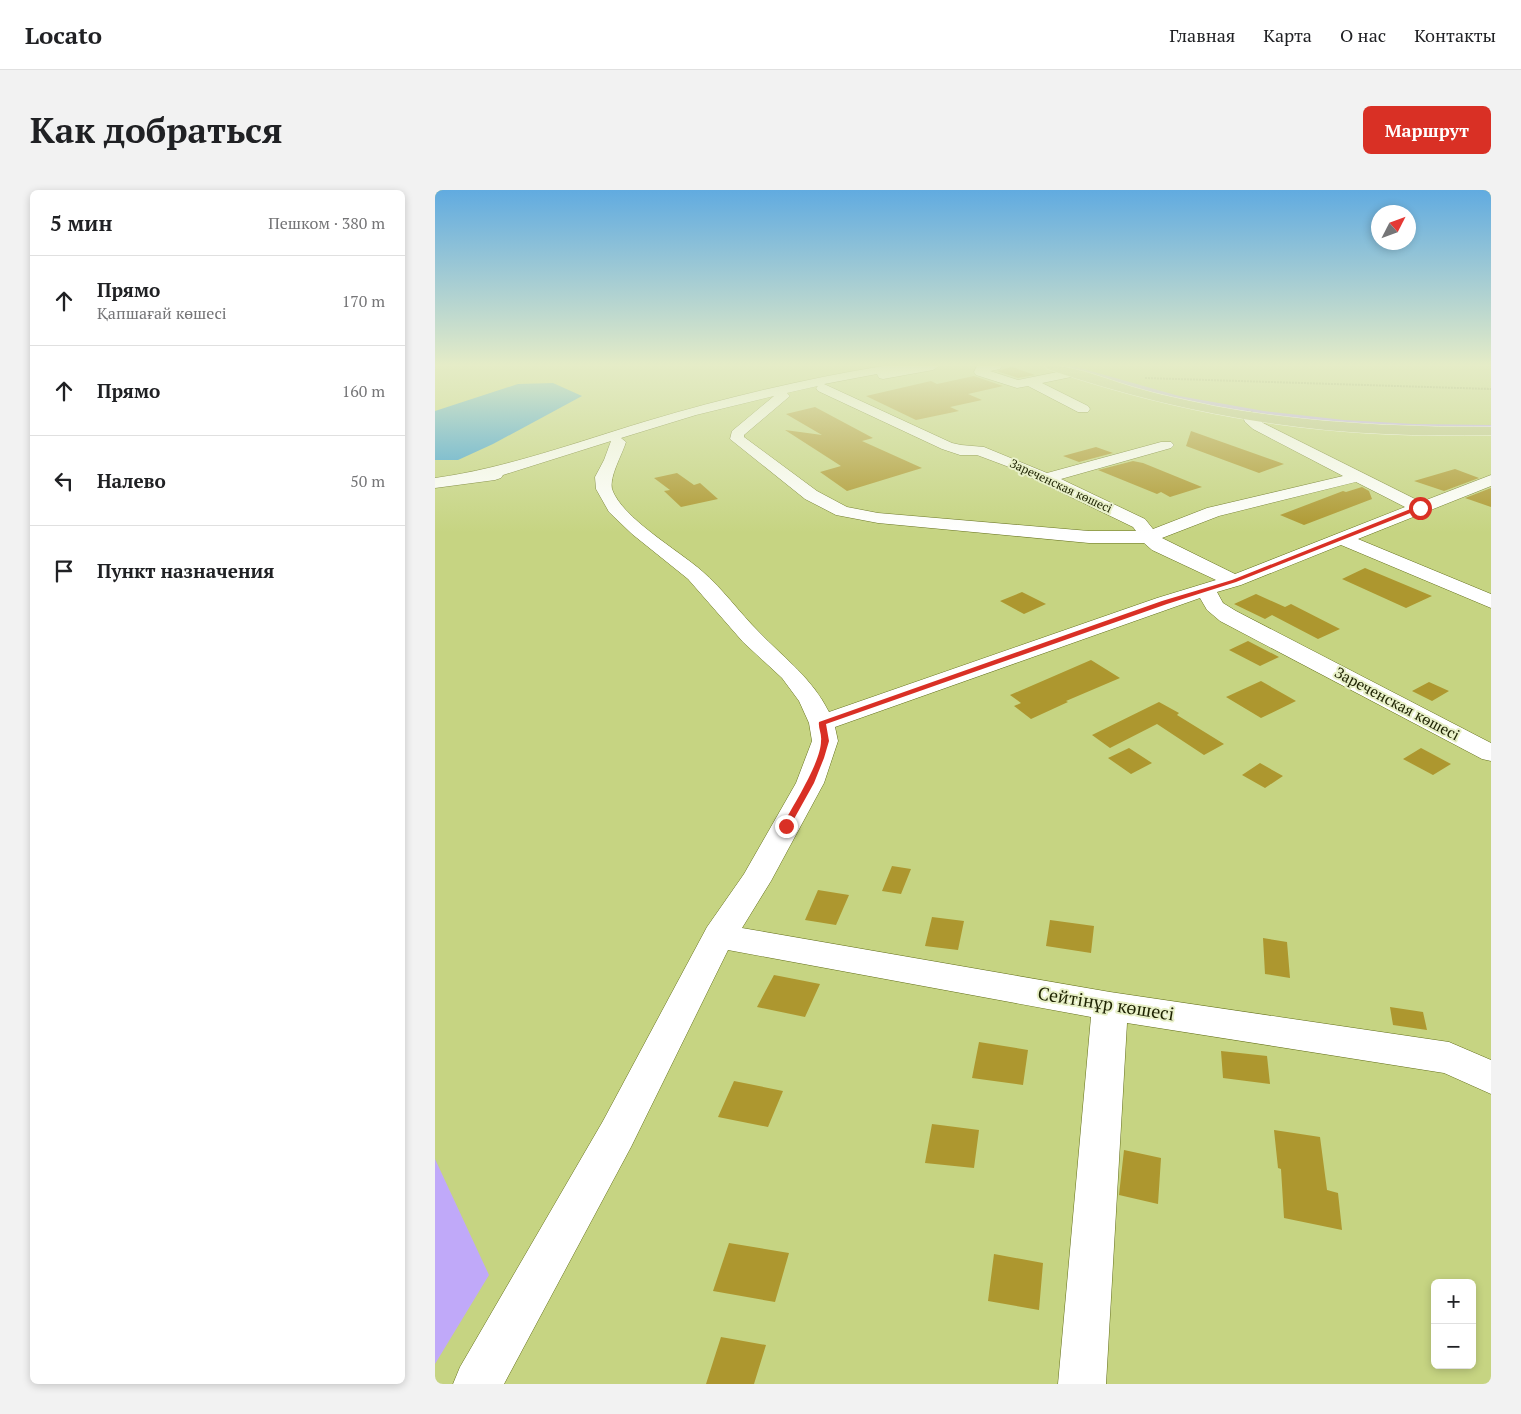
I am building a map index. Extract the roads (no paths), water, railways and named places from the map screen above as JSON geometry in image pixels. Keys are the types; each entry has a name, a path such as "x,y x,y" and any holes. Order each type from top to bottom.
{"main road":[{"path":"1303,422 1385,430 1491,431"},
{"path":"1420,422 1491,423"}],"street":[{"path":"479,477 660,422"},
{"path":"523,471 608,454 705,422"},
{"path":"751,422 737,434 737,439 811,495 842,511 879,518 1089,536 1149,537 1213,512 1333,484 1359,476"},
{"name":"Зареченская көшесі","path":"895,422 947,446 960,450 979,450 1015,464 1139,523 1149,537 1159,546 1234,581"},
{"path":"1253,422 1420,508"},
{"path":"1044,479 1166,445"},
{"path":"477,1384 617,1134 719,936 756,881 810,783 825,741 822,723 811,700 790,673 751,637 695,575 618,512 604,489 603,477 608,454"},
{"path":"435,483 567,466"},
{"path":"822,723 1164,602 1234,581 1491,480"},
{"path":"1342,538 1491,602"},
{"name":"Зареченская көшесі","path":"1204,590 1211,598 1214,606 1228,616 1491,753"},
{"name":"Сейтінұр көшесі","path":"719,936 1111,1006 1449,1058 1491,1078"},
{"path":"1083,1384 1111,1006"}],"water":[{"path":"435,422 534,422 458,460 435,460"}]}
